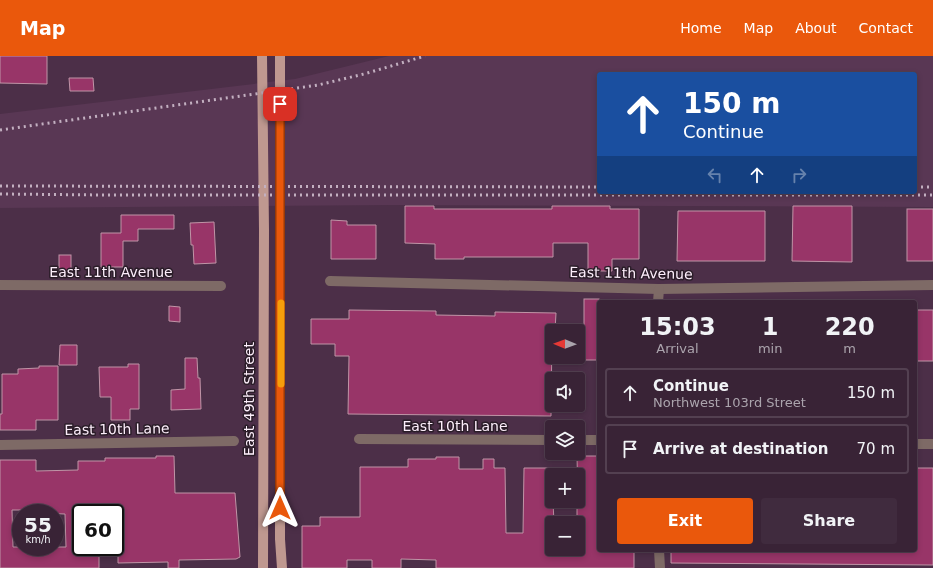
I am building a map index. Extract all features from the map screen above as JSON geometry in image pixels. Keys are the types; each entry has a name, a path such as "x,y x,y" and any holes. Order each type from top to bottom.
{"main road":[{"name":"East 49th Street","path":"262,56 264,230 263,568"},
{"path":"280,56 280,539 282,568"}],"street":[{"name":"East 11th Avenue","path":"330,281 658,289 933,285"},
{"name":"East 11th Avenue","path":"0,285 221,286"},
{"path":"658,289 658,300"},
{"name":"East 10th Lane","path":"359,439 545,440"},
{"path":"585,440 597,440"},
{"name":"East 10th Lane","path":"0,444 234,441"},
{"path":"917,444 933,444"},
{"path":"659,552 660,568"}],"shaded area":[{"path":"389,56 933,56 933,207 393,205 0,208 0,114 295,79"}],"building":[{"path":"0,56 47,56 47,84 0,83"},
{"path":"69,78 93,78 94,91 70,91"},
{"path":"405,206 434,206 434,209 552,209 552,206 610,206 610,209 639,209 639,259 612,259 612,271 588,271 588,243 553,243 553,257 464,257 464,259 435,259 435,244 405,243"},
{"path":"793,206 852,206 852,262 792,261"},
{"path":"907,209 933,209 933,261 907,261"},
{"path":"678,211 765,211 765,261 677,261"},
{"path":"121,215 174,215 174,229 138,229 138,241 123,241 123,267 101,267 101,233 121,233"},
{"path":"331,220 347,221 347,225 376,225 376,259 331,259"},
{"path":"214,222 216,263 194,264 190,223"},
{"path":"59,255 71,255 71,273 59,273"},
{"path":"584,299 599,299 597,300 597,360 585,360"},
{"path":"169,306 180,307 180,322 169,321"},
{"path":"349,310 436,311 436,315 495,316 495,312 556,313 555,324 545,324 545,364 552,364 552,372 545,372 545,412 551,412 551,416 348,414 349,356 335,356 335,344 311,344 311,319 349,319"},
{"path":"917,310 933,310 933,361 917,361"},
{"path":"60,345 77,345 77,365 59,365"},
{"path":"185,358 197,358 198,378 200,378 201,409 171,410 171,390 185,389"},
{"path":"128,364 139,364 139,409 130,409 130,420 111,420 111,397 100,397 99,367 128,367"},
{"path":"39,366 58,366 58,420 36,420 36,430 0,430 0,414 2,414 2,374 18,374 18,369 39,368"},
{"path":"156,456 174,456 175,493 235,493 240,557 236,559 179,560 179,568 168,568 168,562 118,563 118,556 124,556 124,504 72,504 72,556 99,556 99,568 0,568 0,460 36,460 36,471 78,470 78,461 105,461 105,458 156,458"},
{"path":"585,456 597,456 597,552 634,552 634,568 436,568 436,560 401,559 401,568 372,568 372,560 347,560 347,568 302,568 302,526 320,526 320,517 360,517 360,467 408,467 408,459 459,457 459,469 483,469 483,459 494,459 494,468 505,468 506,533 523,533 524,468 545,468 545,508 553,508 554,516 545,516 545,556 585,556 585,516 577,516 577,508 585,508 585,468 577,468 577,460 585,460"},
{"path":"917,468 933,468 933,565 671,563 671,552 917,552"}],"railway":[{"path":"0,130 318,85 364,74 425,56"},
{"path":"0,186 597,187"},
{"path":"917,187 933,187"},
{"path":"0,194 933,195"}],"slow traffic":[{"path":"281,303 281,384"}],"route":[{"path":"280,104 280,508"}]}
